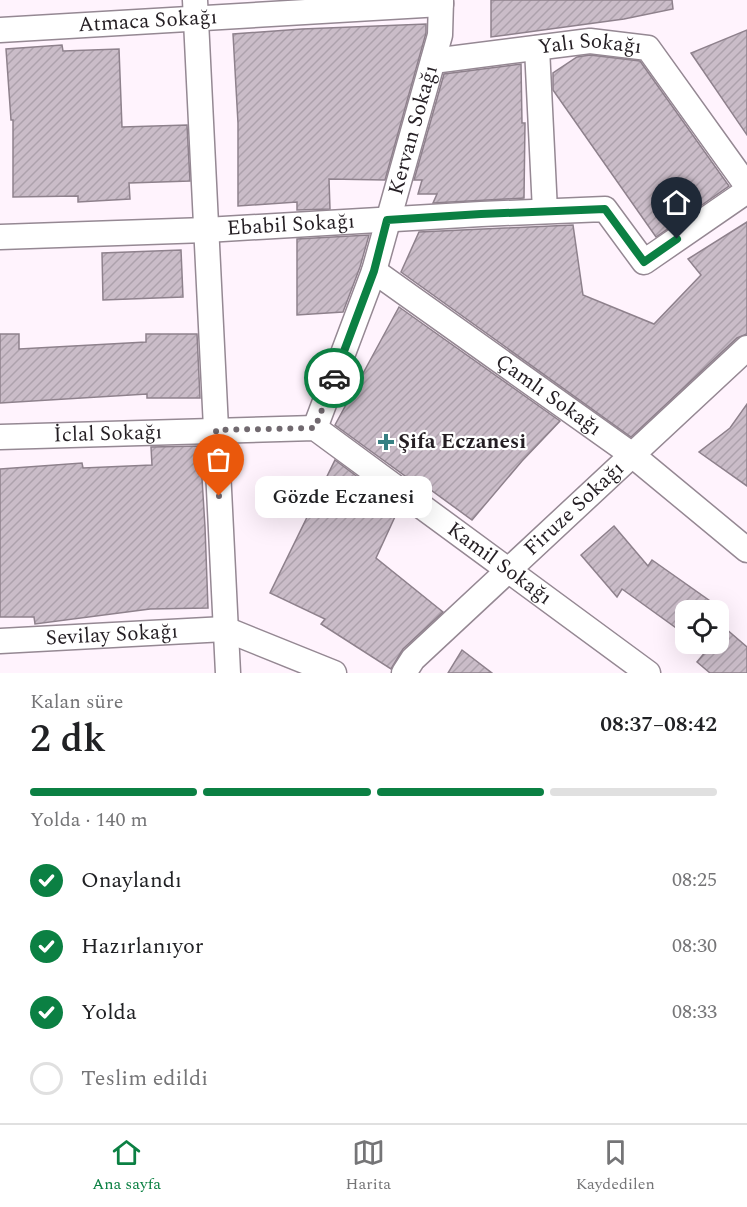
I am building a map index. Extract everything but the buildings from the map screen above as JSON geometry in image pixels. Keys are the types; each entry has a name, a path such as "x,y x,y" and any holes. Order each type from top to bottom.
{"street":[{"name":"Atmaca Sokağı","path":"0,30 195,10 441,2"},
{"name":"Kervan Sokağı","path":"315,428 374,271 440,35 441,2"},
{"path":"195,10 228,673"},
{"name":"Yalı Sokağı","path":"433,61 590,41 648,48 747,186"},
{"path":"537,48 545,211"},
{"name":"Ebabil Sokağı","path":"0,237 206,230 605,209 644,262 747,191"},
{"name":"Çamlı Sokağı","path":"374,271 631,454 747,549"},
{"name":"Firuze Sokağı","path":"404,673 413,658 747,348"},
{"path":"216,430 315,428"},
{"name":"Kamil Sokağı","path":"315,428 648,673"},
{"name":"İclal Sokağı","path":"0,437 216,430"},
{"path":"225,629 334,673"},
{"name":"Sevilay Sokağı","path":"0,641 225,629"}],"way so far":[{"path":"219,496 216,430 315,428 334,378"}],"place":[{"name":"Şifa Eczanesi","path":"386,442"},
{"name":"Gözde Eczanesi","path":"219,496"}],"route":[{"path":"334,378 374,271 387,220 605,209 644,262 677,239"}]}
